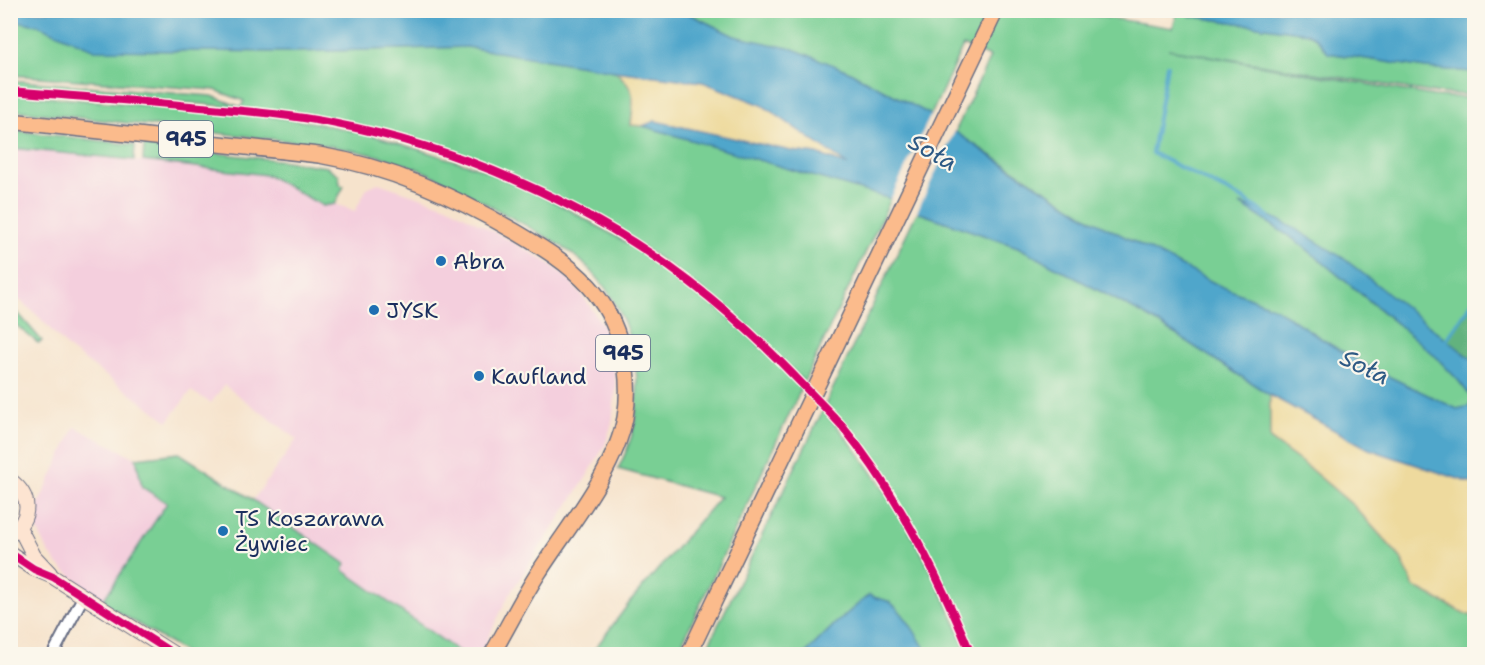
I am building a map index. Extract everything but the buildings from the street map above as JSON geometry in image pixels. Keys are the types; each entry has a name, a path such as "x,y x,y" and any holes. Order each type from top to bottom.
{"main road":[{"path":"689,654 996,10"},
{"name":"945","path":"10,121 307,153 362,164 409,179 493,219 555,255 572,268 590,287 607,310 624,358 627,391 625,417 607,467 538,573 492,654"}],"street":[{"path":"10,480 23,491 27,500 27,510 15,531 53,577"},
{"path":"10,553 34,569 53,577 174,654"},
{"path":"53,654 83,597"}],"shaded area":[{"path":"11,148 267,175 332,205 355,211 367,188 378,183 447,206 550,264 568,279 603,326 613,361 616,388 612,423 605,445 509,595 480,654 462,654 342,570 346,564 253,500 297,439 224,385 211,403 191,391 168,421 69,349 37,315 11,293"},
{"path":"75,427 136,458 142,487 167,502 102,602 79,588 81,584 59,566 49,553 34,523 35,511"}],"green space":[{"path":"1083,10 1085,14 1173,28 1178,11 1191,11 1190,16 1307,33 1316,38 1328,53 1426,68 1474,72 1474,95 1435,93 1168,49 1434,96 1474,98 1474,300 1447,340 1343,258 1255,208 1242,205 1298,242 1433,354 1472,398 1470,406 1457,409 1371,368 1275,308 1220,286 1092,220 955,132 990,57 963,46 931,115 846,70 734,36 690,14 677,11"},
{"path":"11,20 38,25 95,50 294,52 467,47 615,71 631,89 633,107 631,125 643,126 891,199 804,382 722,305 678,272 633,241 586,213 537,188 432,147 340,122 209,105 11,89 10,80 212,96 241,107 244,101 215,90 11,75"},
{"path":"11,94 253,114 316,123 368,134 479,168 557,203 629,244 711,302 745,331 802,387 677,654 591,654 630,602 720,497 618,469 632,436 637,406 634,356 628,332 618,309 605,288 589,269 570,252 544,235 449,183 407,164 384,157 325,145 11,110"},
{"path":"11,130 135,145 134,160 11,148"},
{"path":"144,145 327,167 339,175 340,185 344,186 335,204 323,206 267,175 143,161"},
{"path":"917,212 1018,247 1150,318 1270,395 1270,439 1308,467 1354,506 1401,558 1414,587 1474,616 1474,654 974,654 946,591 901,510 860,445 825,405"},
{"path":"1474,300 1474,361 1447,340"},
{"path":"11,305 42,341 38,343 11,321"},
{"path":"823,410 867,465 906,526 940,589 968,654 928,654 897,608 888,601 869,595 805,654 704,654"},
{"name":"TS Koszarawa Żywiec","path":"179,453 253,500 346,564 343,570 462,654 187,654 102,602 167,503 142,487 136,458"}],"sand":[{"path":"615,71 703,82 762,105 851,166 817,154 791,151 655,121 643,126 631,125 633,101 631,89"},
{"path":"1270,395 1369,449 1474,484 1474,616 1414,587 1401,558 1354,506 1308,467 1270,439"}],"water":[{"name":"Soła","path":"677,10 734,36 793,49 846,70 931,115 989,155 1092,220 1220,286 1275,308 1371,368 1457,409 1470,406 1472,398 1433,354 1298,242 1240,204 1279,220 1306,235 1343,258 1474,361 1474,484 1369,449 1270,395 1150,318 1018,247 917,212 891,199 643,126 655,121 791,151 817,154 848,165 762,105 703,82 615,71 467,47 294,52 95,50 38,25 11,20 10,11"},
{"path":"1191,10 1464,11 1474,16 1474,72 1426,68 1328,53 1316,38 1307,33 1190,16"},
{"path":"869,595 888,601 902,613 928,654 805,654 836,623"}],"pier":[{"path":"932,112 956,129 916,214 889,202"}],"waterway":[{"path":"1167,65 1152,153 1243,199 1268,216"},
{"path":"1444,344 1474,300"}],"cycle path":[{"path":"10,91 267,113 316,120 379,134 474,163 566,204 609,228 651,254 721,307 778,359 842,426 880,478 915,536 945,595 971,654"},
{"path":"10,553 34,569 53,577 174,654"}],"place":[{"name":"Abra","path":"441,261"},
{"name":"JYSK","path":"374,310"},
{"name":"Kaufland","path":"479,376"},
{"name":"TS Koszarawa Żywiec","path":"223,531"}]}
